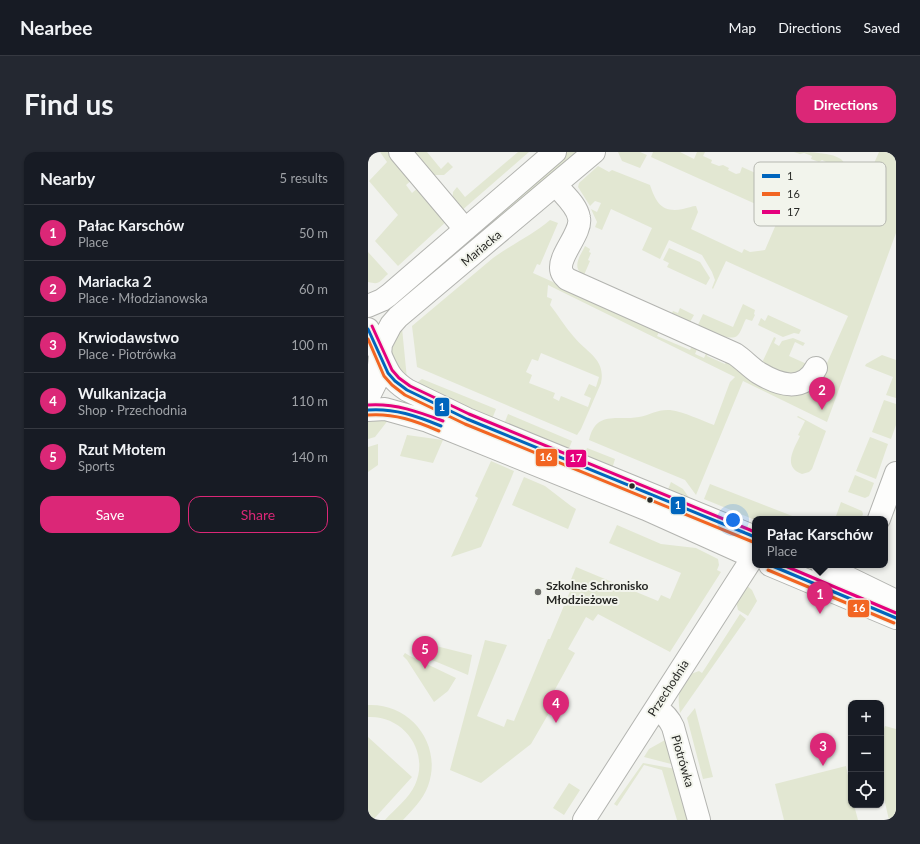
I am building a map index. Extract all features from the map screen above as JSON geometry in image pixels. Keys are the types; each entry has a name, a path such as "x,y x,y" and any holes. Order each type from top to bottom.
{"street":[{"path":"400,152 465,229"},
{"name":"Mariacka","path":"368,306 389,295 555,152"},
{"name":"Mariacka","path":"368,398 376,382 381,344 391,324 594,152"},
{"path":"556,185 573,206 579,218 578,226 562,262 562,273 567,279 735,354 759,373 781,383 789,385 802,383 812,375 816,368"},
{"path":"368,329 389,374 400,384 454,413 752,551"},
{"path":"368,410 386,409 428,421 752,552"},
{"path":"880,516 896,473"},
{"name":"Przechodnia","path":"584,820 752,563"},
{"path":"788,568 896,618"},
{"path":"836,568 854,572 896,601"},
{"name":"Piotrówka","path":"656,708 665,715 673,727 699,820"}],"green space":[{"path":"380,152 392,152 414,178 406,185 412,193 420,186 448,220 398,266 375,241 398,215 369,181 387,162"},
{"path":"414,152 427,152 441,169 448,162 453,167 444,175 434,175"},
{"path":"518,152 529,152 460,212 452,202 453,192 457,187 465,197"},
{"path":"566,152 577,152 397,308 392,303"},
{"path":"618,152 640,152 647,155 640,168 622,161"},
{"path":"653,152 680,152 694,159 697,152 705,152 703,156 712,160 711,163 719,166 723,165 729,168 728,170 736,174 740,173 742,167 754,172 754,203 651,157"},
{"path":"794,152 822,153 841,159 843,162 826,162 822,160 819,162 811,159 812,156"},
{"path":"879,152 896,152 896,233 827,422 743,381 696,495 685,480 589,440 592,431 597,424 602,421 615,418 639,417 662,410 681,412 714,425 730,382 735,377 548,285 547,297 552,299 550,305 579,343 594,357 601,368 601,383 577,435 417,367 412,326 493,258 550,220 558,223 540,265 537,264 533,273 660,330 657,336 690,350 692,346 698,347 695,354 704,358 707,351 709,352 707,356 725,364 727,360 753,378 823,372 848,316 726,261 713,289 715,280 702,255 669,240 660,259 642,250 652,228 611,209 602,230 595,227 597,222 591,209 597,212 601,203 595,201 590,206 578,187 579,183 598,166 609,172 612,170 650,185 658,202 665,208 676,210 696,206 698,212 691,229 742,253 744,249 750,252 765,250 775,226 886,226 886,162 875,162","holes":["541,353 599,377 596,387 589,384 584,395 591,398 588,407 561,396 559,401 553,398 555,393 529,383 532,375 526,372 532,359 538,361"]},
{"path":"585,246 590,249 589,252 591,253 588,260 590,261 584,275 580,272 577,265"},
{"path":"669,248 700,262 710,278 706,285 667,267 669,263 663,260"},
{"path":"368,252 388,274 377,283 368,282"},
{"path":"743,304 755,310 755,315 752,321 746,319 740,333 737,336 723,336 698,325 703,314 733,327"},
{"path":"680,308 694,315 690,322 672,313 673,311 678,313"},
{"path":"768,315 801,330 799,334 794,333 783,337 758,325 761,318 765,321"},
{"path":"402,328 407,379 390,357 391,345"},
{"path":"774,337 776,338 774,343 779,346 782,341 793,338 805,343 803,346 795,342 789,356 809,365 796,379 761,365"},
{"path":"882,355 896,360 896,398 886,395 893,377 865,366"},
{"path":"422,379 496,409 492,419 415,384"},
{"path":"884,400 896,404 896,425 891,439 872,432"},
{"path":"508,414 572,441 568,451 504,424"},
{"path":"798,416 826,431 812,469 809,472 802,474 792,467 791,462 791,457 800,436 798,435 805,421 797,417"},
{"path":"389,419 375,437 368,439 368,422"},
{"path":"407,435 443,440 433,463 400,456"},
{"path":"870,437 888,444 876,479 856,471"},
{"path":"378,444 378,465 368,472 368,447"},
{"path":"587,448 615,459 612,469 583,457"},
{"path":"491,461 514,471 510,481 481,547 451,557 478,498 475,496"},
{"path":"855,475 874,483 869,496 865,498 848,492"},
{"path":"524,477 545,486 576,509 568,529 512,505"},
{"path":"671,482 683,489 692,502 667,492"},
{"path":"710,484 792,516 752,516 752,519 704,499"},
{"path":"841,502 862,511 863,514 862,516 836,516"},
{"path":"617,525 661,544 696,548 718,559 719,565 717,570 721,572 670,652 598,614 593,621 586,617 568,649 575,653 547,704 553,706 531,744 481,783 450,770 485,640 507,645 477,716 504,727 507,719 514,721 548,639 550,639 571,589 568,587 576,567 658,601 661,595 670,599 681,573 609,543"},
{"path":"746,585 752,590 757,601 748,616 738,610 736,601"},
{"path":"740,614 746,619 680,713 680,692 688,675 699,671 702,673"},
{"path":"424,643 472,655 468,675 420,655"},
{"path":"405,653 456,678 448,691 434,702 403,656"},
{"path":"368,705 384,706 398,711 410,719 420,729 427,742 431,756 431,771 428,786 414,809 403,820 385,820 406,799 415,785 419,773 419,760 416,748 411,738 403,729 393,722 381,718 368,717"},
{"path":"695,708 713,777 703,779 687,718"},
{"path":"885,726 896,729 896,820 889,820 884,798"},
{"path":"368,737 412,777 373,820 368,820"},
{"path":"665,740 675,765 644,757 649,749"},
{"path":"643,763 676,769 690,820 677,820 662,770 644,765 617,806 614,804"},
{"path":"846,766 848,776 848,808 855,808 858,820 784,820 775,784"},
{"path":"569,783 580,790 564,815 553,808"}],"transit line":[{"name":"17","path":"372,326 392,370 399,378 410,386 469,414 752,531"},
{"name":"1","path":"368,329 388,373 395,381 407,390 467,419 752,536"},
{"name":"16","path":"368,339 384,376 392,385 405,395 465,424 752,542"},
{"name":"17","path":"368,405 388,405 416,411 443,421"},
{"name":"1","path":"368,410 387,410 423,419 441,426"},
{"name":"16","path":"368,415 387,415 405,418 439,431"},
{"name":"1","path":"777,568 896,618"},
{"name":"17","path":"790,568 896,613"},
{"name":"16","path":"768,570 894,623"}],"place":[{"name":"Mariacka 2","path":"822,410"},
{"name":"Szkolne Schronisko Młodzieżowe","path":"538,592"},
{"name":"Pałac Karschów","path":"820,614"},
{"name":"Rzut Młotem","path":"425,669"},
{"name":"Wulkanizacja","path":"556,723"},
{"name":"Krwiodawstwo","path":"823,766"}]}
